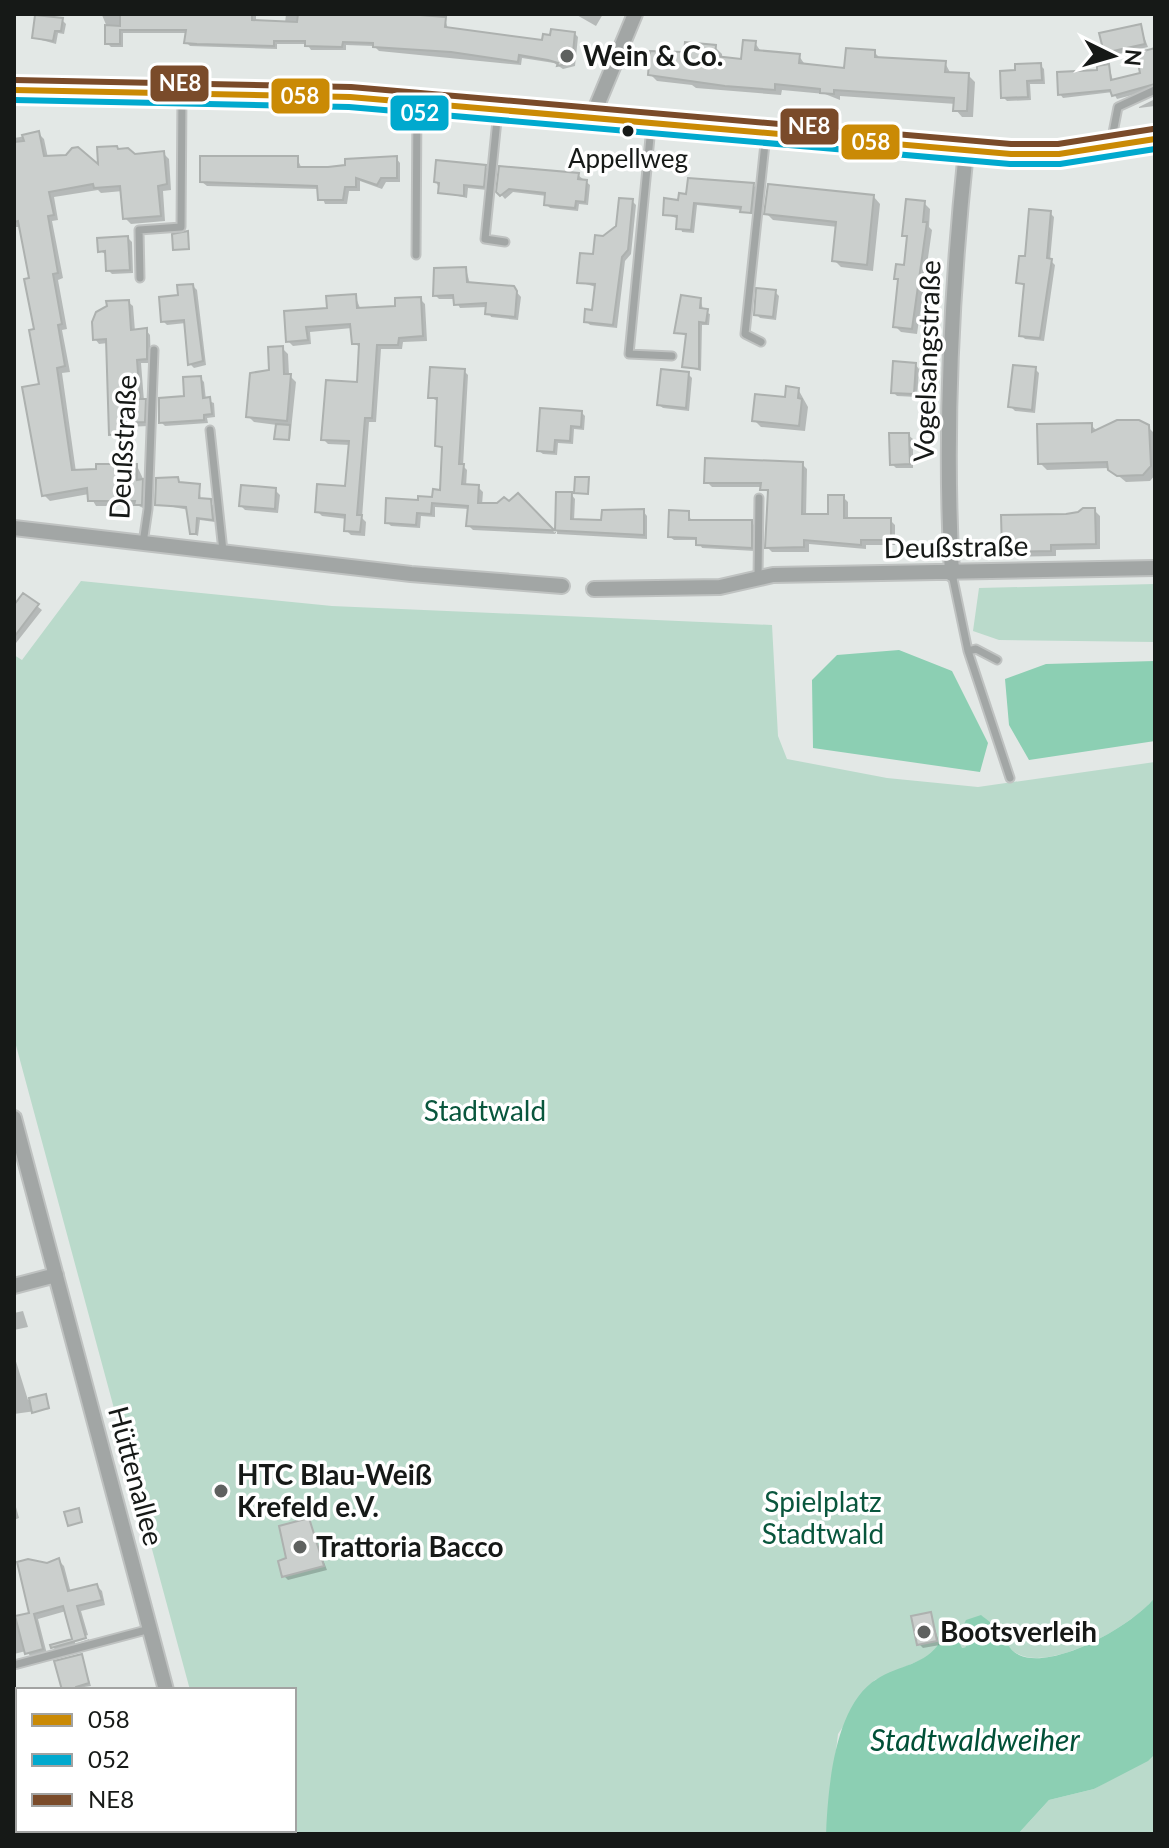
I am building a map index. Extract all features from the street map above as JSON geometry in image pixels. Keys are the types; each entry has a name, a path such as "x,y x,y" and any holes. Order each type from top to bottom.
{"main road":[{"path":"14,90 417,102 593,115 966,151 1059,154 1155,139"}],"street":[{"path":"593,115 635,14"},
{"name":"Vogelsangstraße","path":"952,574 948,520 948,362 966,151"},
{"name":"Deußstraße","path":"14,528 224,554 562,586"},
{"name":"Deußstraße","path":"594,589 720,587 758,578 1155,568"},
{"name":"Hüttenallee","path":"14,1118 165,1688"},
{"path":"14,1286 56,1275"}],"lane":[{"path":"1110,148 1118,107 1155,90"},
{"path":"140,278 139,230 181,227 182,93"},
{"path":"416,255 417,102"},
{"path":"498,108 485,239 505,242"},
{"path":"651,121 629,354 672,356"},
{"path":"761,342 745,334 767,132"},
{"name":"Deußstraße","path":"143,545 148,509 154,350"},
{"path":"210,430 224,554"},
{"path":"758,578 759,498"},
{"path":"952,574 968,651 1010,778"},
{"path":"968,651 976,649 997,660"},
{"path":"14,1665 150,1629"}],"green space":[{"name":"Stadtwald","path":"81,581 332,606 772,625 778,736 787,759 887,778 978,787 1155,762 1155,1597 1112,1632 1071,1651 1033,1658 1018,1654 1009,1647 1000,1630 966,1647 932,1655 875,1680 838,1734 826,1834 229,1834 296,1832 296,1688 189,1688 14,1038 14,655 22,660"},
{"path":"1155,584 1155,642 999,640 973,631 979,588"},
{"path":"1155,1754 1155,1834 1018,1834 1049,1800 1094,1789"}],"water":[{"path":"899,650 952,671 988,743 980,772 813,748 812,680 837,655"},
{"path":"1155,661 1155,741 1029,760 1009,725 1005,679 1046,664"},
{"name":"Stadtwaldweiher","path":"1155,1597 1155,1754 1148,1761 1094,1789 1049,1800 1018,1834 826,1834 832,1772 842,1728 863,1691 877,1679 927,1656 940,1642 946,1645 957,1638 962,1648 966,1647 961,1630 966,1620 981,1615 1000,1631 1015,1653 1034,1658 1072,1651 1093,1642 1130,1620"}],"building":[{"path":"120,14 252,14 252,20 297,22 298,14 407,14 446,17 445,27 542,40 543,34 550,35 551,29 575,32 572,63 557,66 558,63 548,60 519,55 518,62 451,52 373,47 373,43 343,42 342,47 305,46 305,41 274,41 274,46 184,43 186,30 120,30 120,44 105,44 105,25 120,26"},
{"path":"35,15 63,18 61,31 55,31 53,41 32,38"},
{"path":"1141,24 1145,44 1104,53 1099,33"},
{"path":"743,40 756,41 755,50 800,54 799,63 844,68 846,48 875,50 875,57 946,61 945,72 969,73 967,111 953,111 954,98 834,90 834,94 820,93 820,89 775,84 775,90 648,75 650,51 684,52 685,42 716,45 715,56 741,59"},
{"path":"1155,48 1155,84 1112,96 1110,90 1058,95 1057,72 1097,70 1097,66 1109,64 1111,80 1140,73 1136,53"},
{"path":"1041,63 1042,80 1027,81 1028,97 1001,98 1000,71 1015,70 1015,64"},
{"path":"39,131 44,156 66,155 72,148 78,147 98,164 97,147 128,148 135,154 164,151 167,184 158,186 161,216 123,219 120,186 94,188 93,184 49,192 54,215 48,216 58,273 53,274 62,324 58,325 65,366 57,368 72,470 96,469 96,464 137,464 137,480 143,479 142,505 134,505 135,501 88,501 87,488 42,496 22,387 39,384 29,330 34,329 24,279 29,278 18,221 14,222 14,142 24,141 22,135"},
{"path":"200,156 298,156 298,167 328,167 345,165 345,159 397,156 397,178 381,178 377,185 356,178 356,187 345,187 343,200 318,200 317,186 200,182"},
{"path":"436,160 486,165 484,187 464,185 464,196 438,193 439,183 434,182"},
{"path":"499,166 579,173 578,179 587,180 585,202 576,201 575,208 544,205 545,193 509,189 500,196 496,192"},
{"path":"688,178 754,183 751,213 740,212 741,207 694,203 691,230 676,229 677,216 663,215 664,198 678,200 679,193 686,194"},
{"path":"768,184 874,195 867,265 832,261 836,222 764,214"},
{"path":"619,198 633,199 628,250 622,257 613,325 584,322 585,309 592,310 595,284 577,283 580,253 593,254 595,235 603,236 616,226"},
{"path":"906,199 925,201 923,222 927,222 912,329 893,327 898,279 894,279 896,264 904,265 907,236 902,236"},
{"path":"1029,209 1051,211 1047,258 1052,259 1040,338 1019,336 1024,284 1016,283 1019,256 1025,256"},
{"path":"188,231 189,249 173,250 172,234"},
{"path":"128,236 130,270 106,271 105,251 98,252 97,238"},
{"path":"466,267 467,282 514,286 517,291 515,317 485,314 486,303 454,305 453,295 433,296 434,268"},
{"path":"193,284 203,361 188,365 184,320 161,322 159,297 178,295 177,285"},
{"path":"756,288 776,290 773,317 754,315"},
{"path":"356,294 357,308 395,306 395,298 421,297 423,336 399,338 398,345 377,345 372,418 365,418 357,515 362,515 360,532 344,531 345,515 315,512 317,484 345,486 349,441 321,440 326,380 357,382 359,344 352,344 350,324 306,327 308,340 286,342 284,311 327,308 326,296"},
{"path":"681,295 701,298 700,308 708,309 706,323 699,322 699,369 682,367 686,334 674,333"},
{"path":"129,300 131,330 147,328 147,359 137,360 140,399 146,399 145,422 121,423 122,434 109,435 106,339 93,340 92,322 96,312 107,306 106,301"},
{"path":"283,346 284,374 291,374 287,421 246,417 250,373 269,370 268,347"},
{"path":"893,361 916,363 914,394 891,393"},
{"path":"1013,365 1036,367 1032,410 1008,407"},
{"path":"430,367 465,369 459,464 464,464 462,484 479,485 478,503 497,503 504,497 509,501 518,493 554,530 466,526 468,506 432,503 431,514 417,513 416,525 385,523 386,498 418,500 418,496 432,497 433,489 440,490 442,447 435,446 437,398 428,398"},
{"path":"661,369 689,372 686,408 657,405"},
{"path":"201,376 203,398 210,397 212,414 204,415 204,420 159,423 159,398 184,396 183,377"},
{"path":"786,386 799,388 798,398 802,399 799,426 752,421 755,394 785,397"},
{"path":"540,408 582,411 581,427 571,426 570,441 555,440 554,452 537,451"},
{"path":"1117,420 1139,420 1149,425 1151,466 1143,475 1117,476 1108,470 1107,462 1038,464 1037,424 1092,423 1092,432"},
{"path":"276,424 290,425 289,440 274,439"},
{"path":"889,433 909,433 910,464 890,465"},
{"path":"705,458 803,462 802,514 828,514 828,495 844,495 844,518 891,518 891,540 861,540 861,545 804,540 804,547 765,548 768,490 760,490 761,483 704,483"},
{"path":"178,477 179,482 200,484 199,498 211,499 213,520 197,518 196,534 190,534 186,507 155,505 156,478"},
{"path":"575,477 589,477 588,494 574,493"},
{"path":"241,485 276,488 275,509 239,506"},
{"path":"556,492 572,492 571,519 601,520 602,510 644,509 644,535 555,531"},
{"path":"1083,508 1095,508 1096,544 1051,545 1051,551 1002,552 1001,515 1066,514"},
{"path":"669,510 689,511 689,520 752,520 752,548 696,545 696,538 668,537"},
{"path":"23,593 39,604 14,637 14,605"},
{"path":"46,1394 49,1408 32,1413 29,1398"},
{"path":"79,1508 82,1522 68,1526 64,1512"},
{"path":"309,1518 324,1566 282,1577 278,1561 286,1558 279,1526"},
{"path":"59,1558 68,1591 97,1584 102,1600 77,1606 86,1638 51,1648 50,1645 72,1639 63,1606 34,1614 43,1649 25,1654 15,1616 29,1613 17,1562 28,1559 47,1563"},
{"name":"Bootsverleih","path":"931,1612 937,1641 917,1645 911,1616"},
{"path":"82,1654 89,1683 76,1688 61,1688 54,1661"}],"transit line":[{"name":"NE8","path":"14,80 351,87 1011,144 1058,144 1153,129"},
{"name":"058","path":"14,90 350,97 1011,154 1059,154 1155,139"},
{"name":"052","path":"14,100 349,107 1010,164 1060,164 1155,149"}],"place":[{"name":"Wein & Co.","path":"567,56"},
{"name":"Appellweg","path":"628,131"},
{"name":"HTC Blau-Weiß Krefeld e.V.","path":"221,1491"},
{"name":"Trattoria Bacco","path":"300,1547"},
{"name":"Bootsverleih","path":"924,1632"}],"park label":[{"name":"Spielplatz Stadtwald","path":"823,1518"}]}
